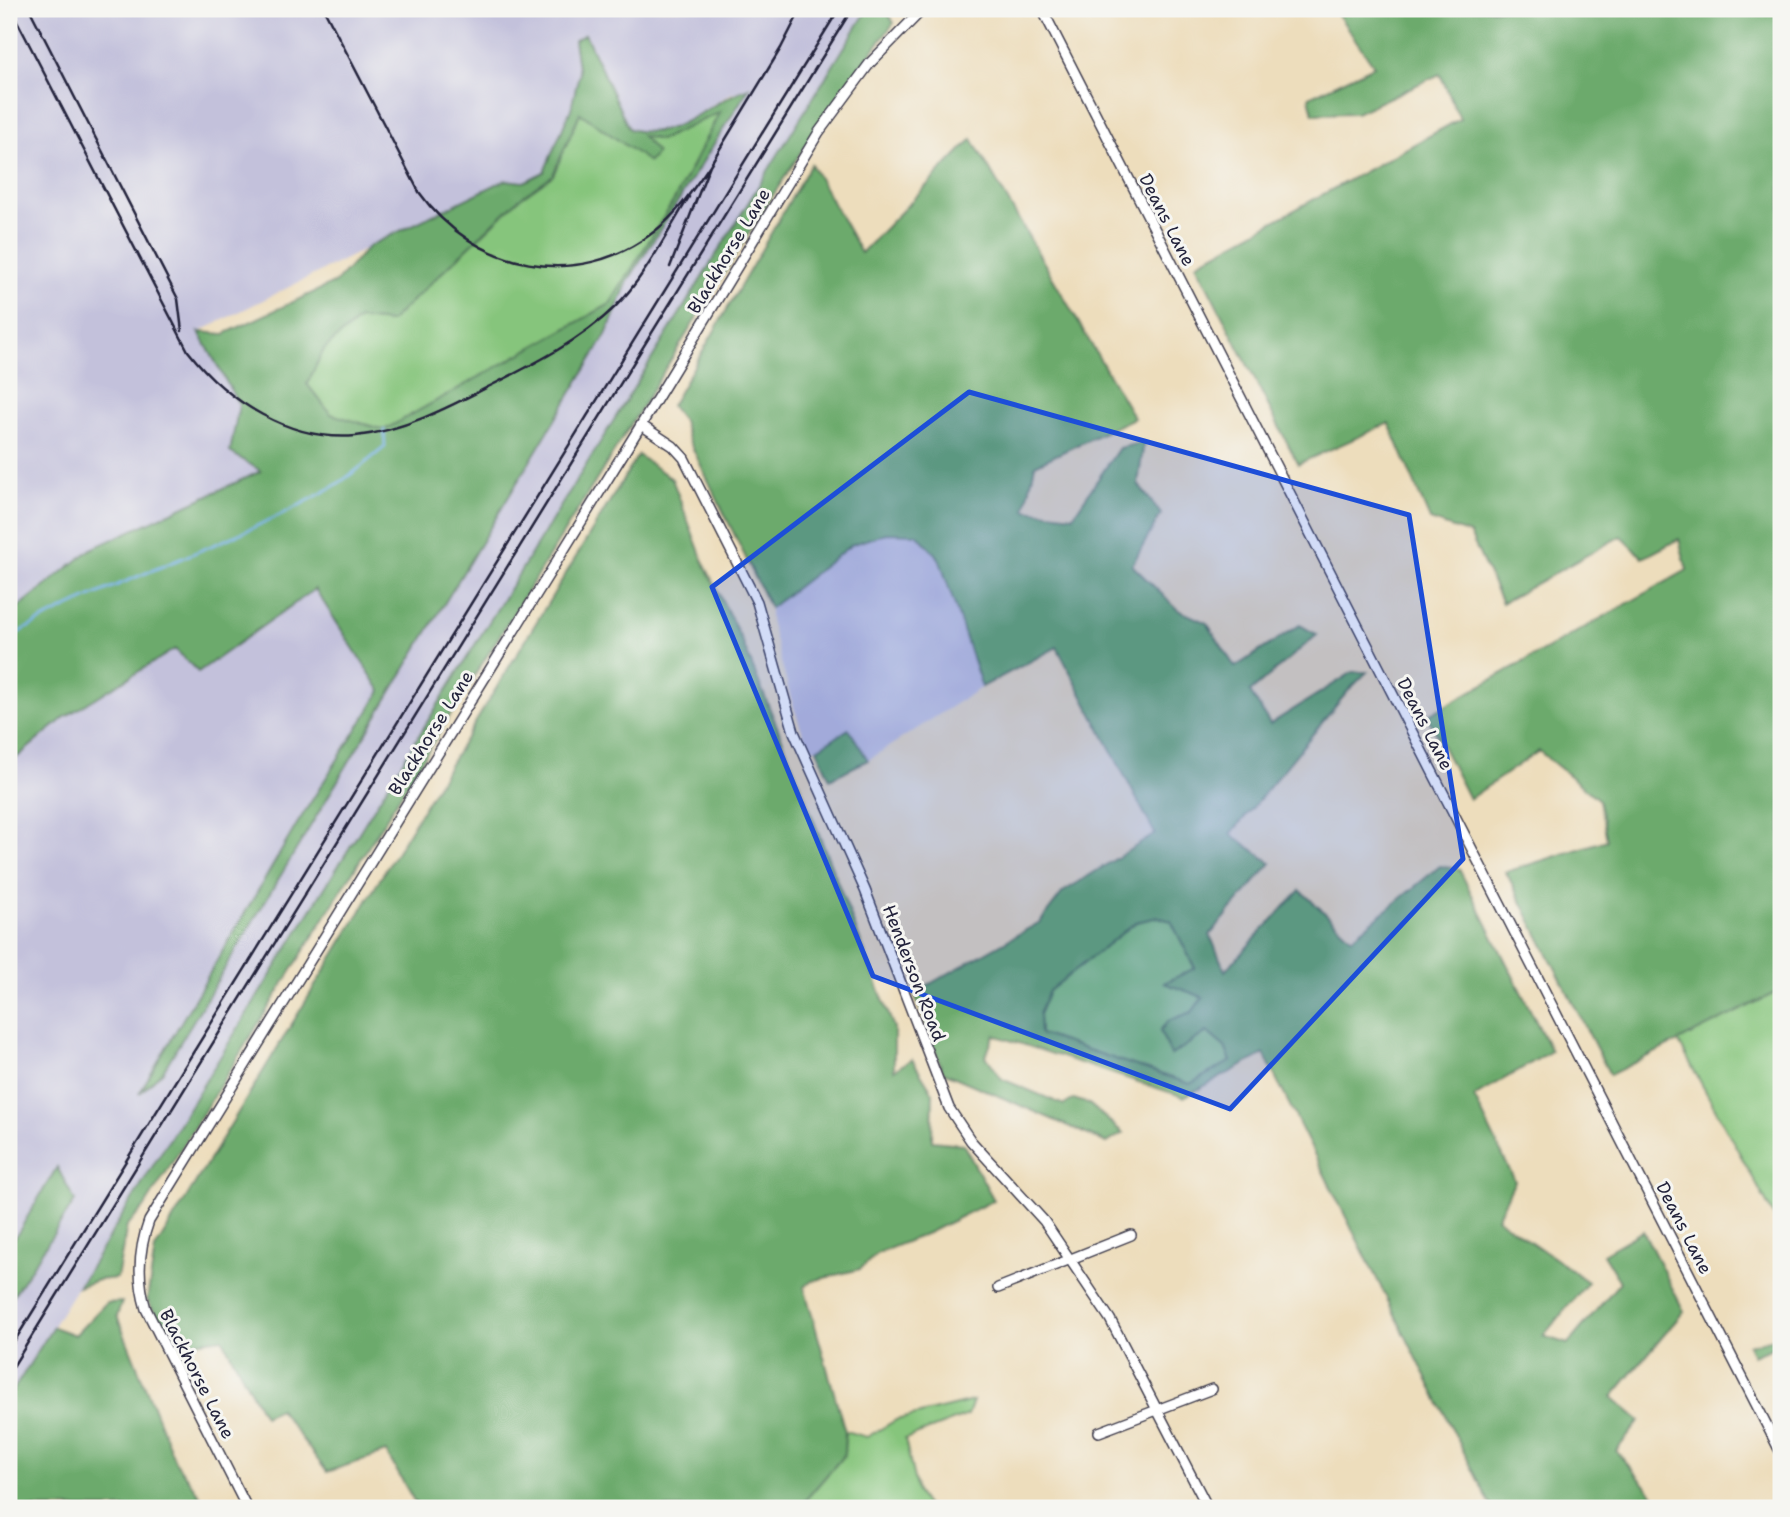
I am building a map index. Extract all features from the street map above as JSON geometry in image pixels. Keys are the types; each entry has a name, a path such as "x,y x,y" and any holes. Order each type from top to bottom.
{"street":[{"name":"Blackhorse Lane","path":"247,1508 146,1309 139,1271 144,1234 152,1214 641,425 819,132 870,63 908,20 923,9"},
{"name":"Deans Lane","path":"1042,9 1781,1453"},
{"name":"Henderson Road","path":"641,425 673,446 684,458 757,602 794,732 865,890 954,1118 971,1141 1027,1199 1110,1319 1208,1508"},
{"path":"998,1288 1131,1235"},
{"path":"1099,1432 1212,1389"}],"highlighted area":[{"path":"969,392 1409,515 1463,859 1230,1109 873,976 712,587"}],"shaded area":[{"path":"9,9 868,9 9,1397 9,1302 75,1202 57,1168 9,1248 9,765 65,717 176,649 198,672 315,589 381,691 297,824 141,1091 163,1071 606,335 628,282 748,88 730,94 673,129 648,135 629,129 584,34 574,41 579,74 571,109 544,172 524,182 504,180 199,332 239,405 230,452 262,471 91,549 9,615"},
{"path":"886,533 917,534 939,558 982,687 868,760 849,729 817,749 808,748 791,699 770,620 770,608 851,545"}],"green space":[{"path":"868,9 885,9 894,23 820,124 752,229 144,1208 127,1226 117,1278 98,1280 78,1287"},
{"path":"1334,9 1781,9 1781,990 1610,1075 1506,872 1607,840 1599,800 1539,751 1469,799 1427,716 1687,570 1679,539 1643,558 1621,536 1502,603 1470,534 1430,520 1389,423 1298,464 1196,264 1460,119 1440,74 1356,113 1313,114 1309,97 1374,66"},
{"path":"585,34 629,129 646,132 677,126 733,94 749,88 628,281 606,335 163,1071 139,1094 297,824 381,691 315,589 198,672 175,649 65,717 9,764 9,615 91,549 261,471 230,452 239,405 199,332 224,334 336,282 369,246 505,180 524,182 544,172 571,109 579,74 574,41","holes":["720,112 676,197 610,304 384,430 331,414 307,384 324,349 359,319 390,322 519,199 553,175 580,113 649,162 657,153 642,136 660,140"]},
{"path":"720,111 676,197 610,304 384,430 330,414 307,384 324,349 359,319 390,322 519,199 553,175 580,113 660,140"},
{"path":"972,139 1134,418 1035,465 1025,510 1073,516 1119,448 1144,442 1138,484 1161,514 1132,565 1178,610 1207,623 1235,667 1300,625 1317,635 1250,692 1270,724 1353,672 1367,672 1348,691 1231,834 1271,863 1210,935 1225,971 1300,890 1352,938 1440,866 1459,869 1551,1051 1474,1097 1515,1181 1497,1218 1588,1282 1543,1336 1568,1344 1620,1282 1603,1254 1643,1231 1684,1311 1612,1397 1640,1421 1616,1451 1665,1508 1492,1508 1264,1054 1184,1097 994,1035 986,1056 1002,1079 1064,1105 1074,1099 1089,1104 1123,1133 1107,1143 943,1072 914,993 1040,922 1063,892 1155,834 1057,647 982,687 939,558 917,534 886,533 851,545 770,608 688,439 683,421 671,406 811,164 861,253","holes":["1158,917 1171,921 1195,968 1164,983 1203,997 1192,1012 1168,1021 1160,1031 1171,1055 1207,1032 1225,1047 1231,1061 1190,1084 1040,1034 1039,1014 1049,991 1136,922"]},
{"path":"638,455 672,479 704,563 742,641 894,1028 894,1070 912,1059 933,1093 932,1141 963,1144 994,1200 928,1233 878,1253 860,1269 812,1281 804,1287 845,1431 844,1455 807,1498 802,1508 418,1508 386,1452 327,1472 279,1409 264,1416 222,1338 175,1345 147,1300 155,1249"},
{"path":"849,729 868,760 830,779 817,749"},
{"path":"1158,917 1171,920 1195,969 1166,982 1204,997 1192,1012 1168,1021 1160,1031 1171,1055 1207,1032 1225,1047 1231,1061 1190,1084 1040,1034 1039,1014 1049,991 1136,922"},
{"path":"1781,990 1781,1229 1678,1041"},
{"path":"57,1167 75,1201 9,1302 9,1248"},
{"path":"122,1302 117,1316 175,1461 209,1508 9,1508 9,1397 53,1327 75,1335 106,1303"},
{"path":"1781,1337 1781,1344 1753,1356 1748,1345"},
{"path":"973,1401 968,1415 905,1439 917,1492 928,1508 802,1508 807,1498 844,1455 845,1431 867,1437 896,1420"}],"waterway":[{"path":"9,638 88,598 250,529 329,489 385,447 384,430"}],"railway":[{"path":"324,9 419,192 442,219 468,240 498,255 529,264 561,266 593,262 625,250 655,231 671,216 710,165"},
{"path":"670,267 710,165 781,48 801,9"},
{"path":"9,1350 839,9"},
{"path":"9,1373 852,9"},
{"path":"30,10 178,299 182,331"},
{"path":"13,13 188,351 221,386 241,401 284,425 307,432 356,436 408,424 458,402 556,351 587,331 626,295 646,268 689,197"}]}
